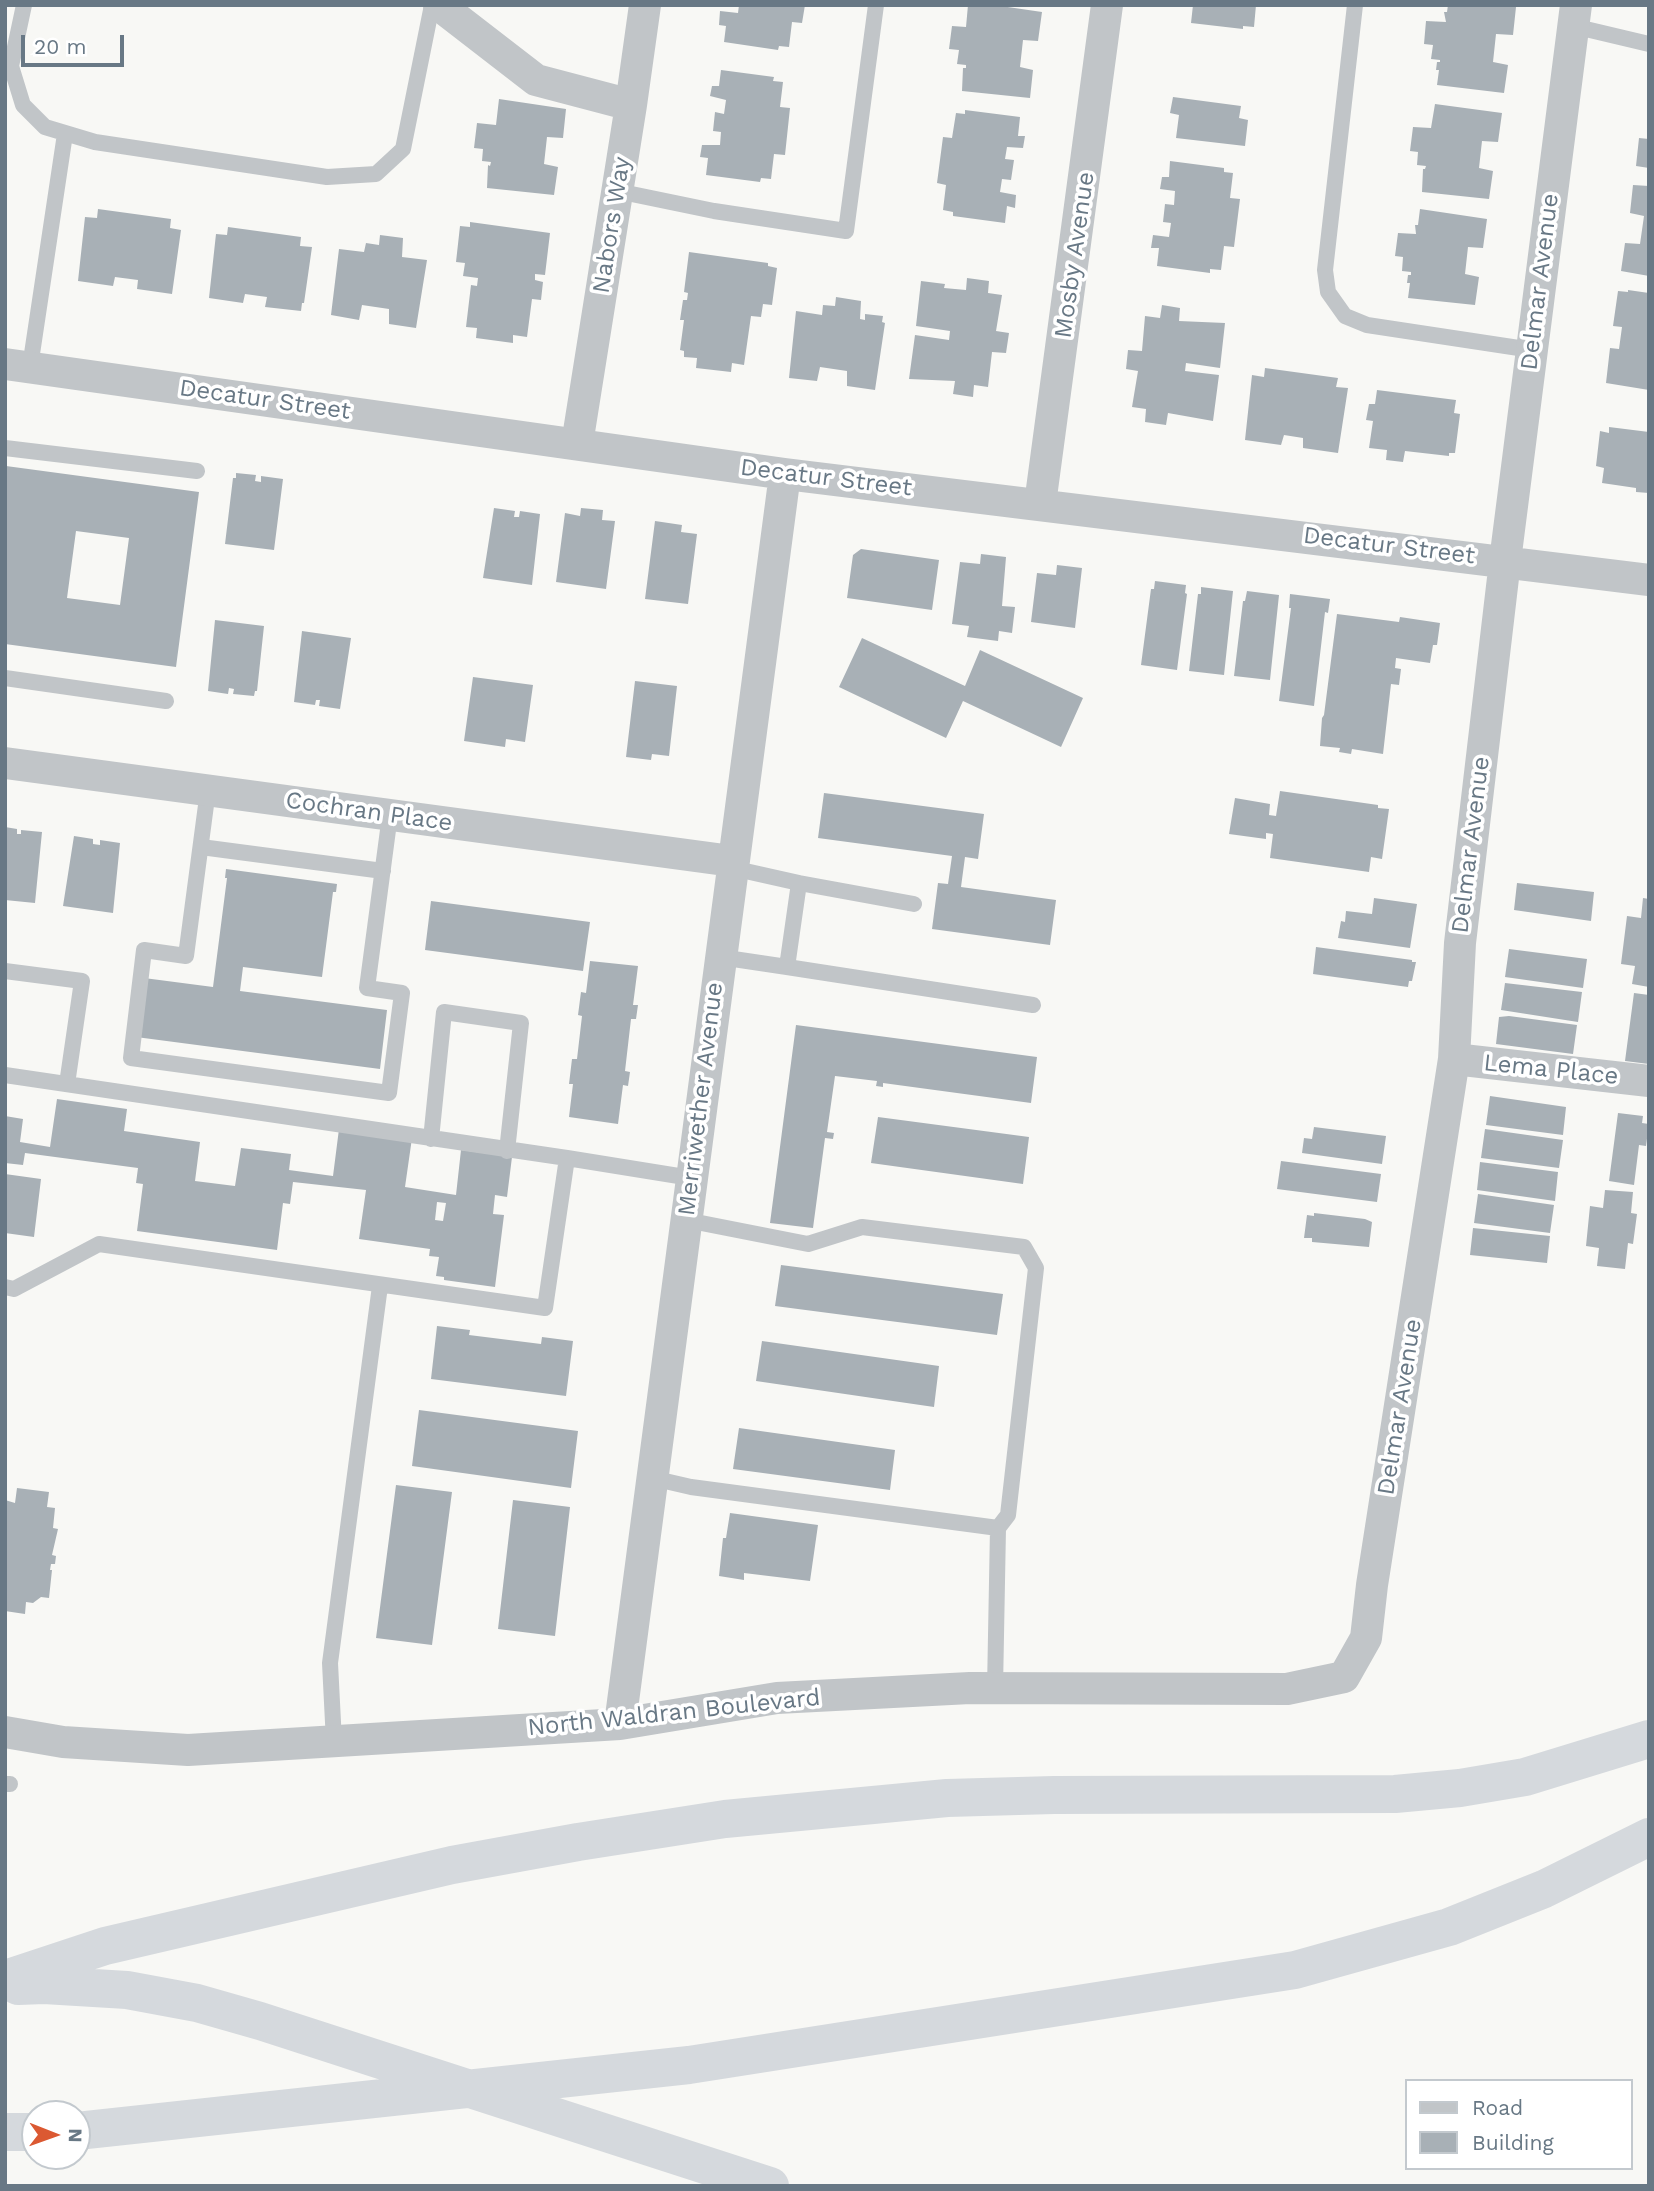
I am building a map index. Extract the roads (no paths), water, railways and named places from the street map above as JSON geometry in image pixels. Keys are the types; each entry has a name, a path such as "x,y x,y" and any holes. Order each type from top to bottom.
{"highway":[{"path":"5,1979 105,1946 452,1865 713,1821 947,1798 1395,1794 1460,1788 1525,1777 1649,1739"},
{"path":"91,2130 689,2064 1295,1970 1449,1927 1544,1889 1649,1837"},
{"path":"5,1986 44,1984 127,1990 197,2003 770,2186"}],"street":[{"path":"439,5 537,80 631,105"},
{"name":"Nabors Way","path":"577,444 645,5"},
{"name":"Mosby Avenue","path":"1040,503 1107,5"},
{"name":"Delmar Avenue","path":"1344,1677 1366,1638 1454,1059 1460,943 1574,16"},
{"name":"Decatur Street","path":"18,365 785,474 1040,503 1649,580"},
{"name":"Merriwether Avenue","path":"620,1724 785,474"},
{"name":"Cochran Place","path":"5,763 732,864"},
{"name":"Lema Place","path":"1454,1059 1649,1081"},
{"name":"North Waldran Boulevard","path":"5,1732 63,1742 188,1750 620,1724 777,1698 995,1689 1287,1689 1344,1677"}],"lane":[{"path":"24,5 11,66 23,105 45,127 95,142 327,177 376,174 403,149 432,5"},
{"path":"617,191 714,211 846,231 876,5"},
{"path":"1355,5 1325,270 1328,292 1345,316 1367,326 1532,350"},
{"path":"1574,16 1649,44"},
{"path":"18,365 65,134"},
{"path":"5,448 197,471"},
{"path":"5,678 166,701"},
{"path":"208,790 186,956 144,950 131,1058 389,1093 402,993 368,988 390,815"},
{"path":"201,847 383,871"},
{"path":"732,864 799,883 914,904"},
{"path":"788,967 799,883"},
{"path":"720,957 1033,1005"},
{"path":"5,971 82,981 67,1084"},
{"path":"431,1139 444,1012 521,1023 507,1151"},
{"path":"5,1075 691,1178"},
{"path":"5,1287 14,1289 99,1244 545,1308 567,1158"},
{"path":"686,1220 808,1244 862,1227 1024,1247 1036,1268 1008,1514 998,1528 995,1689"},
{"path":"334,1742 330,1663 380,1286"},
{"path":"652,1478 691,1488 998,1528"}]}
